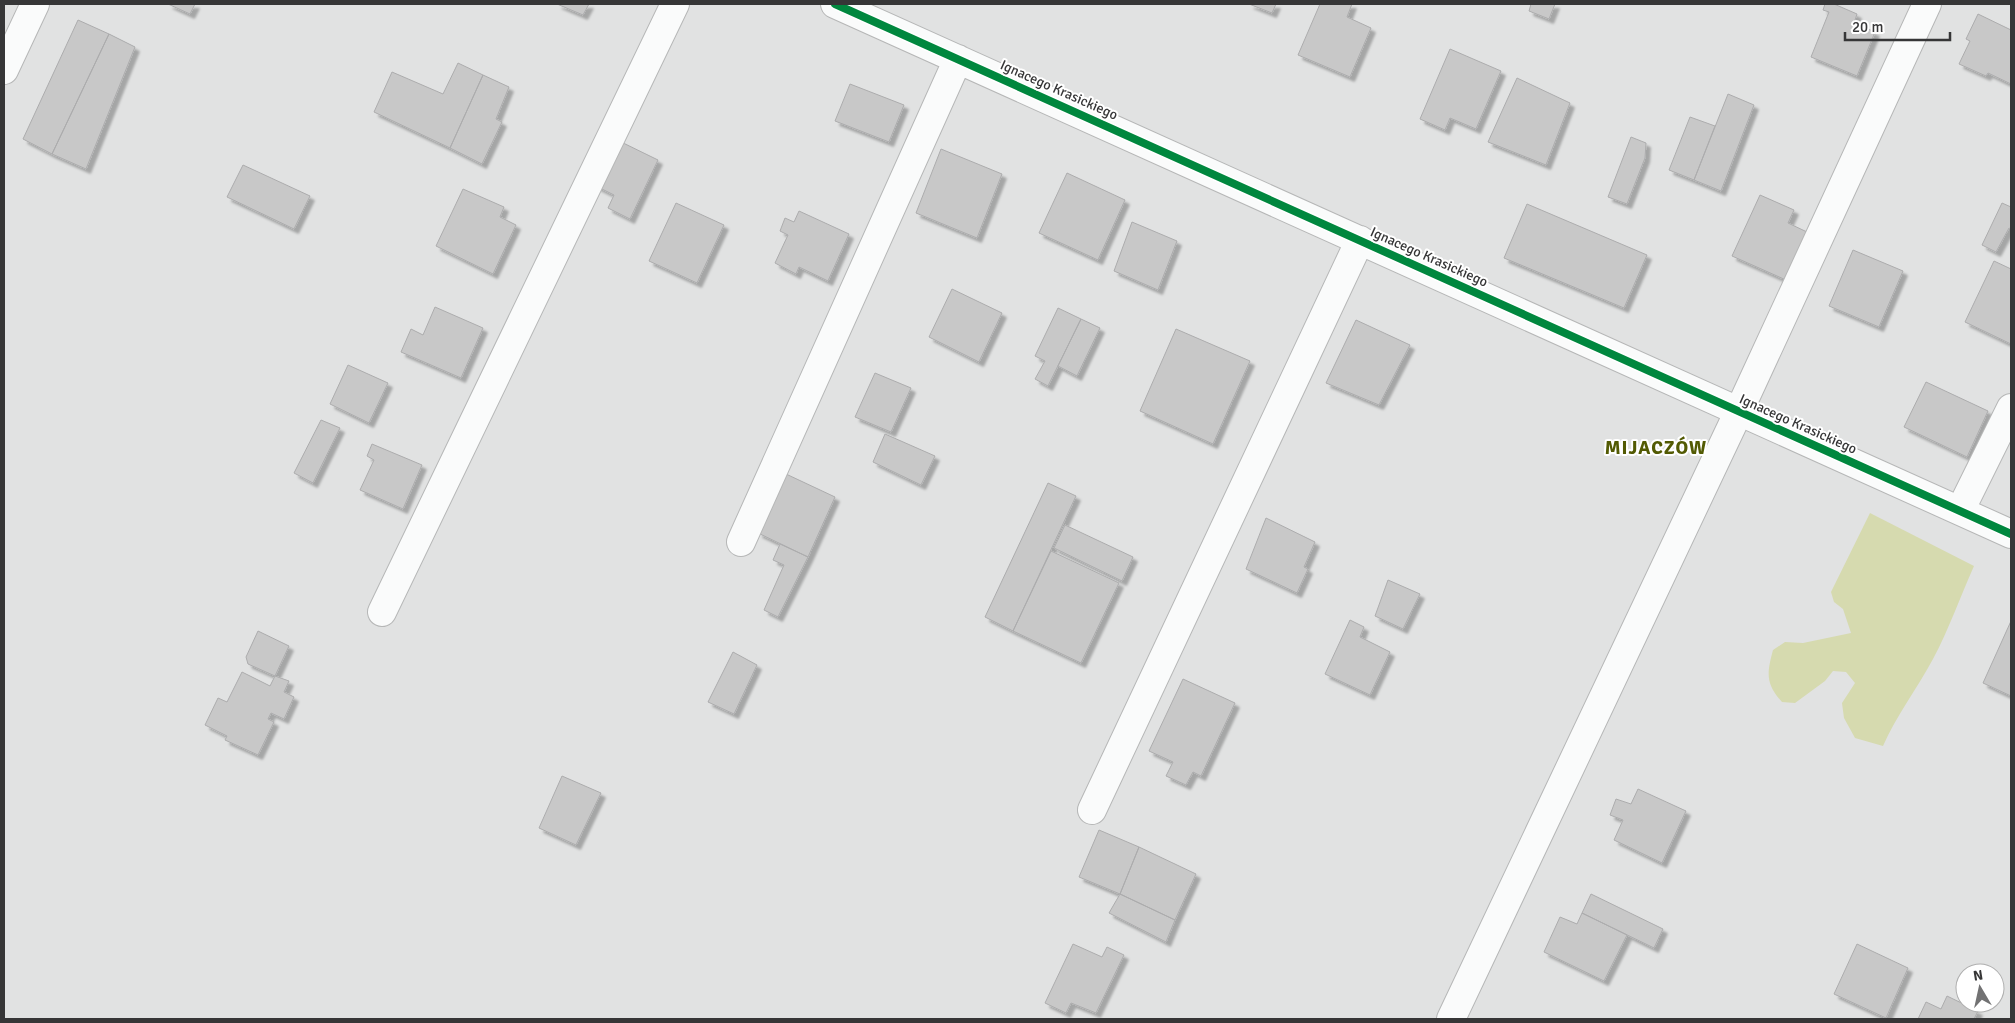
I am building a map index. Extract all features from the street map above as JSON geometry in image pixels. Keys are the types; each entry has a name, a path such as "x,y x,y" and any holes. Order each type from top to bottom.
{"street":[{"path":"4,70 35,4"},
{"path":"382,612 675,4"},
{"name":"Ignacego Krasickiego","path":"835,4 2011,534"},
{"path":"1451,1019 1739,411 1927,4"},
{"path":"741,542 958,59"},
{"path":"1092,810 1360,240"},
{"path":"1960,511 2011,408"}],"green space":[{"path":"1870,513 1974,566 1939,648 1883,746 1855,738 1844,718 1842,703 1855,683 1846,672 1833,671 1825,681 1795,703 1782,702 1776,695 1769,678 1769,665 1773,650 1785,642 1803,643 1851,633 1843,609 1834,602 1831,592"}],"building":[{"path":"168,4 195,4 190,14"},
{"path":"557,4 589,4 583,15"},
{"path":"1249,4 1276,4 1272,13"},
{"path":"1320,4 1352,4 1347,17 1371,28 1350,77 1298,55"},
{"path":"1531,4 1555,4 1549,19 1529,11"},
{"path":"1825,4 1834,4 1857,14 1854,23 1875,32 1857,76 1811,57 1829,12 1823,10"},
{"path":"1978,14 2011,30 2011,84 1988,73 1986,76 1959,64 1970,41 1966,39"},
{"path":"78,20 109,34 52,154 23,139"},
{"path":"109,34 135,47 86,169 52,154"},
{"path":"1450,49 1501,71 1476,129 1450,118 1445,130 1420,119"},
{"path":"458,63 483,75 450,148 374,112 392,72 443,94"},
{"path":"483,75 509,87 496,119 502,122 482,164 450,148"},
{"path":"1517,78 1570,103 1546,165 1488,142"},
{"path":"850,84 904,105 889,142 835,121"},
{"path":"1728,94 1754,105 1721,191 1694,180"},
{"path":"1690,117 1715,126 1694,180 1669,170"},
{"path":"1631,137 1646,143 1645,158 1627,204 1608,197"},
{"path":"615,139 658,160 630,219 608,208 614,195 592,184"},
{"path":"941,149 1002,174 977,238 916,213"},
{"path":"243,165 310,196 294,229 227,197"},
{"path":"1067,173 1125,200 1098,260 1039,233"},
{"path":"463,189 504,207 500,217 516,225 493,274 436,246"},
{"path":"1760,195 1794,210 1788,223 1807,232 1786,280 1732,256"},
{"path":"676,203 724,225 697,283 649,261"},
{"path":"2002,203 2011,207 2011,229 2009,228 1996,252 1982,245"},
{"path":"1527,204 1647,255 1624,308 1504,258"},
{"path":"799,211 849,234 828,281 799,267 796,274 775,263 788,235 780,231 785,218 794,222"},
{"path":"1132,222 1177,241 1158,290 1114,271"},
{"path":"1853,250 1903,271 1879,327 1829,306"},
{"path":"1994,261 2011,269 2011,344 1965,322"},
{"path":"952,289 1002,313 979,362 929,337"},
{"path":"435,307 483,328 461,378 401,352 411,329 423,335"},
{"path":"1058,308 1081,319 1048,386 1035,379 1045,361 1035,356"},
{"path":"1081,319 1100,328 1077,376 1058,366"},
{"path":"1356,320 1410,345 1379,405 1326,383"},
{"path":"1176,329 1250,361 1213,444 1140,411"},
{"path":"348,365 388,383 369,423 330,404"},
{"path":"875,373 911,388 891,432 855,417"},
{"path":"1926,382 1988,411 1967,457 1904,427"},
{"path":"321,420 340,428 313,483 294,473"},
{"path":"885,434 935,456 921,485 873,462"},
{"path":"372,444 422,465 403,509 360,490 374,460 367,456"},
{"path":"786,474 835,497 808,557 758,533"},
{"path":"1048,483 1076,496 1013,631 985,617"},
{"path":"1266,518 1315,542 1304,567 1308,569 1297,593 1246,569"},
{"path":"1065,525 1133,557 1122,581 1054,548"},
{"path":"780,544 808,557 778,617 764,610 784,565 773,560"},
{"path":"1051,551 1119,583 1081,663 1013,631"},
{"path":"1388,580 1420,594 1403,629 1375,616"},
{"path":"1350,620 1364,627 1360,637 1390,652 1370,695 1325,674"},
{"path":"2011,621 2011,696 1983,683"},
{"path":"258,631 289,646 275,676 248,664 246,657"},
{"path":"733,652 757,665 734,714 708,702"},
{"path":"242,672 270,686 275,676 289,681 284,692 294,697 284,719 271,713 268,719 274,722 258,755 225,740 227,736 205,725 218,698 227,702"},
{"path":"1183,679 1235,703 1201,776 1193,772 1186,785 1166,776 1173,762 1149,751"},
{"path":"562,776 601,793 576,845 539,828"},
{"path":"1638,789 1686,811 1662,863 1614,840 1623,820 1610,815 1616,799 1631,804"},
{"path":"1099,830 1139,847 1120,894 1079,877"},
{"path":"1139,847 1196,874 1175,920 1120,894"},
{"path":"1120,894 1175,920 1166,942 1109,913"},
{"path":"1591,894 1663,929 1654,948 1582,913"},
{"path":"1582,913 1627,935 1604,981 1544,952 1560,917 1577,924"},
{"path":"1073,944 1102,957 1107,947 1124,955 1096,1013 1071,1003 1066,1013 1045,1003"},
{"path":"1857,944 1908,968 1886,1018 1834,994"},
{"path":"1947,996 1955,1000 1955,1013 1977,1013 1974,1019 1918,1019 1926,1002 1941,1009"}],"cycle path":[{"path":"835,4 2011,534"}],"district":[{"name":"MIJACZÓW","path":"1656,448"}]}
